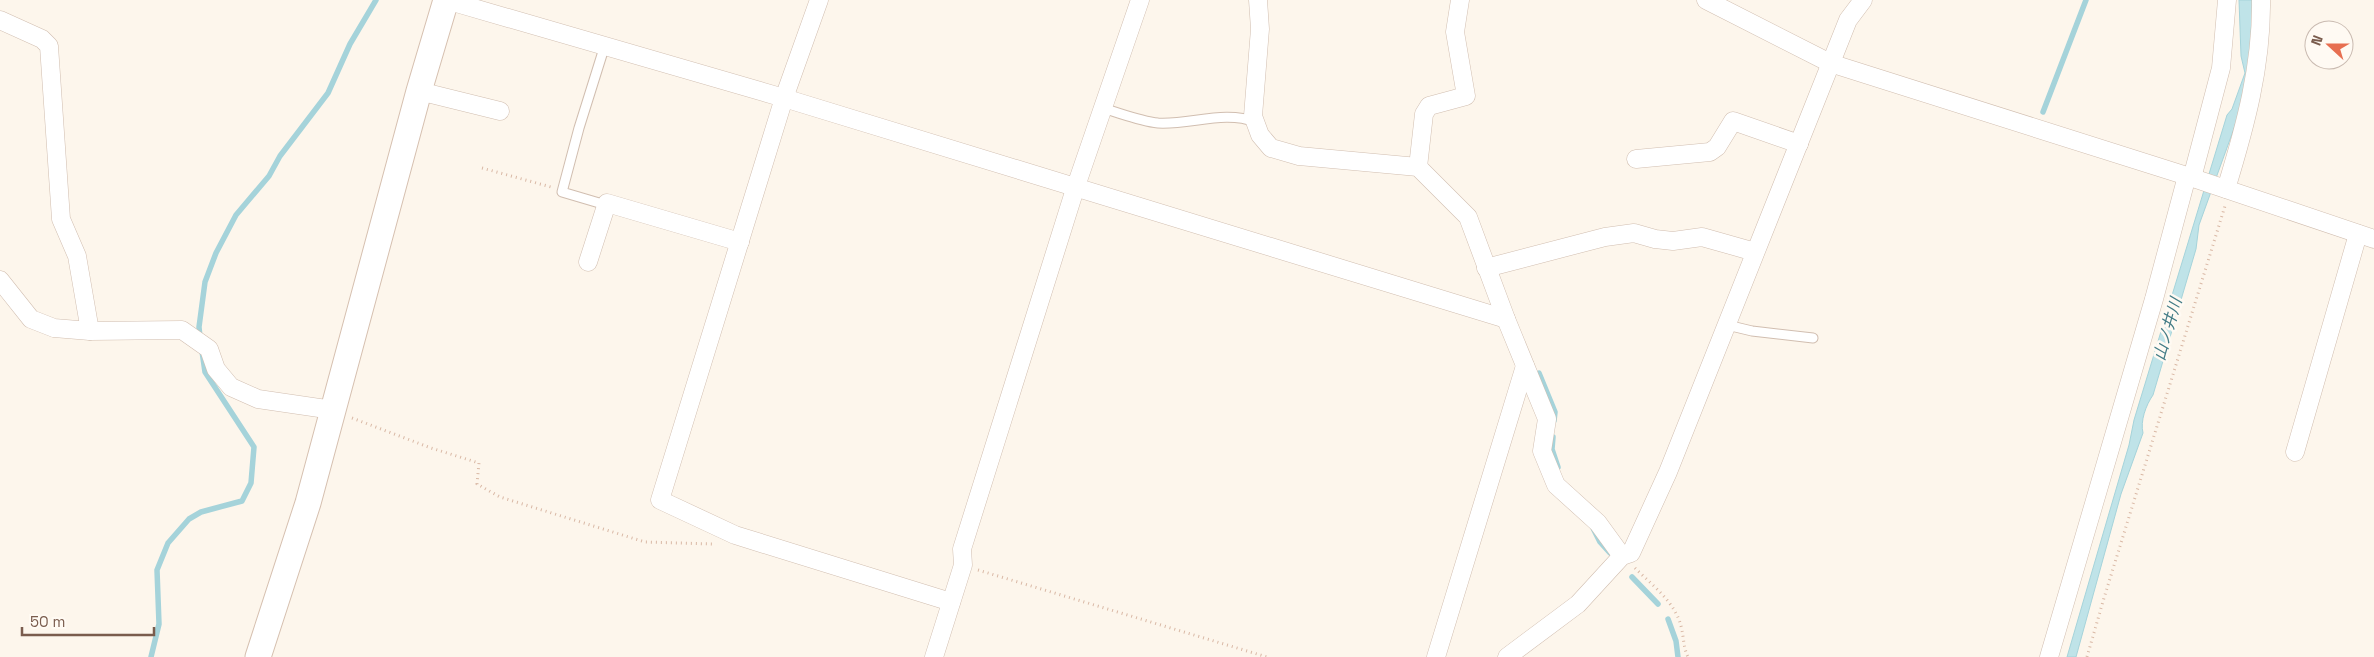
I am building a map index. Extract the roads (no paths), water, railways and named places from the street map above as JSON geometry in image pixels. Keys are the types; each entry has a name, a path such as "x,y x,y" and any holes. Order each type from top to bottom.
{"street":[{"path":"258,657 308,504 419,91 446,0 784,98 1075,189 1506,319"},
{"path":"820,0 784,98 660,500 747,539 951,602"},
{"path":"934,657 963,565 962,550 1075,189 1140,0"},
{"path":"1258,0 1260,29 1253,116 1260,135 1271,148 1300,156 1418,167 1468,217 1486,268 1547,419 1542,451 1556,485 1598,523 1622,556"},
{"path":"1418,167 1424,114 1429,106 1466,96 1455,32 1460,0"},
{"path":"1706,0 1830,64 2189,177 2366,237 2295,452"},
{"path":"1507,657 1578,604 1622,556 1631,553 1668,472 1848,20 1863,0"},
{"path":"2049,657 2221,68 2227,0"},
{"path":"2228,190 2257,69 2261,0"},
{"path":"0,20 42,39 50,46 61,219 77,256 90,331"},
{"path":"419,91 500,111"},
{"path":"1636,159 1710,152 1717,147 1733,120 1799,144"},
{"path":"588,262 607,203 740,242"},
{"path":"1486,268 1605,237 1634,233 1672,241 1702,237 1755,252"},
{"path":"0,280 31,319 54,328 90,331 182,330 208,350 216,369 231,387 258,400 333,410"},
{"path":"1436,657 1525,366"}],"lane":[{"path":"605,45 579,128 562,192 606,204"},
{"path":"1102,108 1157,123 1232,117 1246,118 1255,122"},
{"path":"1726,325 1752,331 1812,338"}],"water":[{"name":"山ノ井川","path":"2239,0 2254,0 2255,42 2241,109 2199,225 2196,249 2153,395 2144,413 2143,433 2121,494 2076,657 2067,657 2129,445 2134,420 2227,115 2232,109 2245,73 2241,56"}],"waterway":[{"path":"200,337 199,327 205,282 216,253 236,215 269,176 280,156 328,93 350,44 376,0"},
{"path":"2043,112 2086,0"},
{"path":"151,657 159,624 157,570 168,543 189,519 201,512 242,501 251,483 254,447 205,372 202,351"},
{"path":"1539,373 1555,412 1554,421"},
{"path":"1553,437 1552,449 1558,467"},
{"path":"1593,528 1600,542 1610,553"},
{"path":"1632,577 1658,604"},
{"path":"1668,619 1676,641 1678,657"}]}
